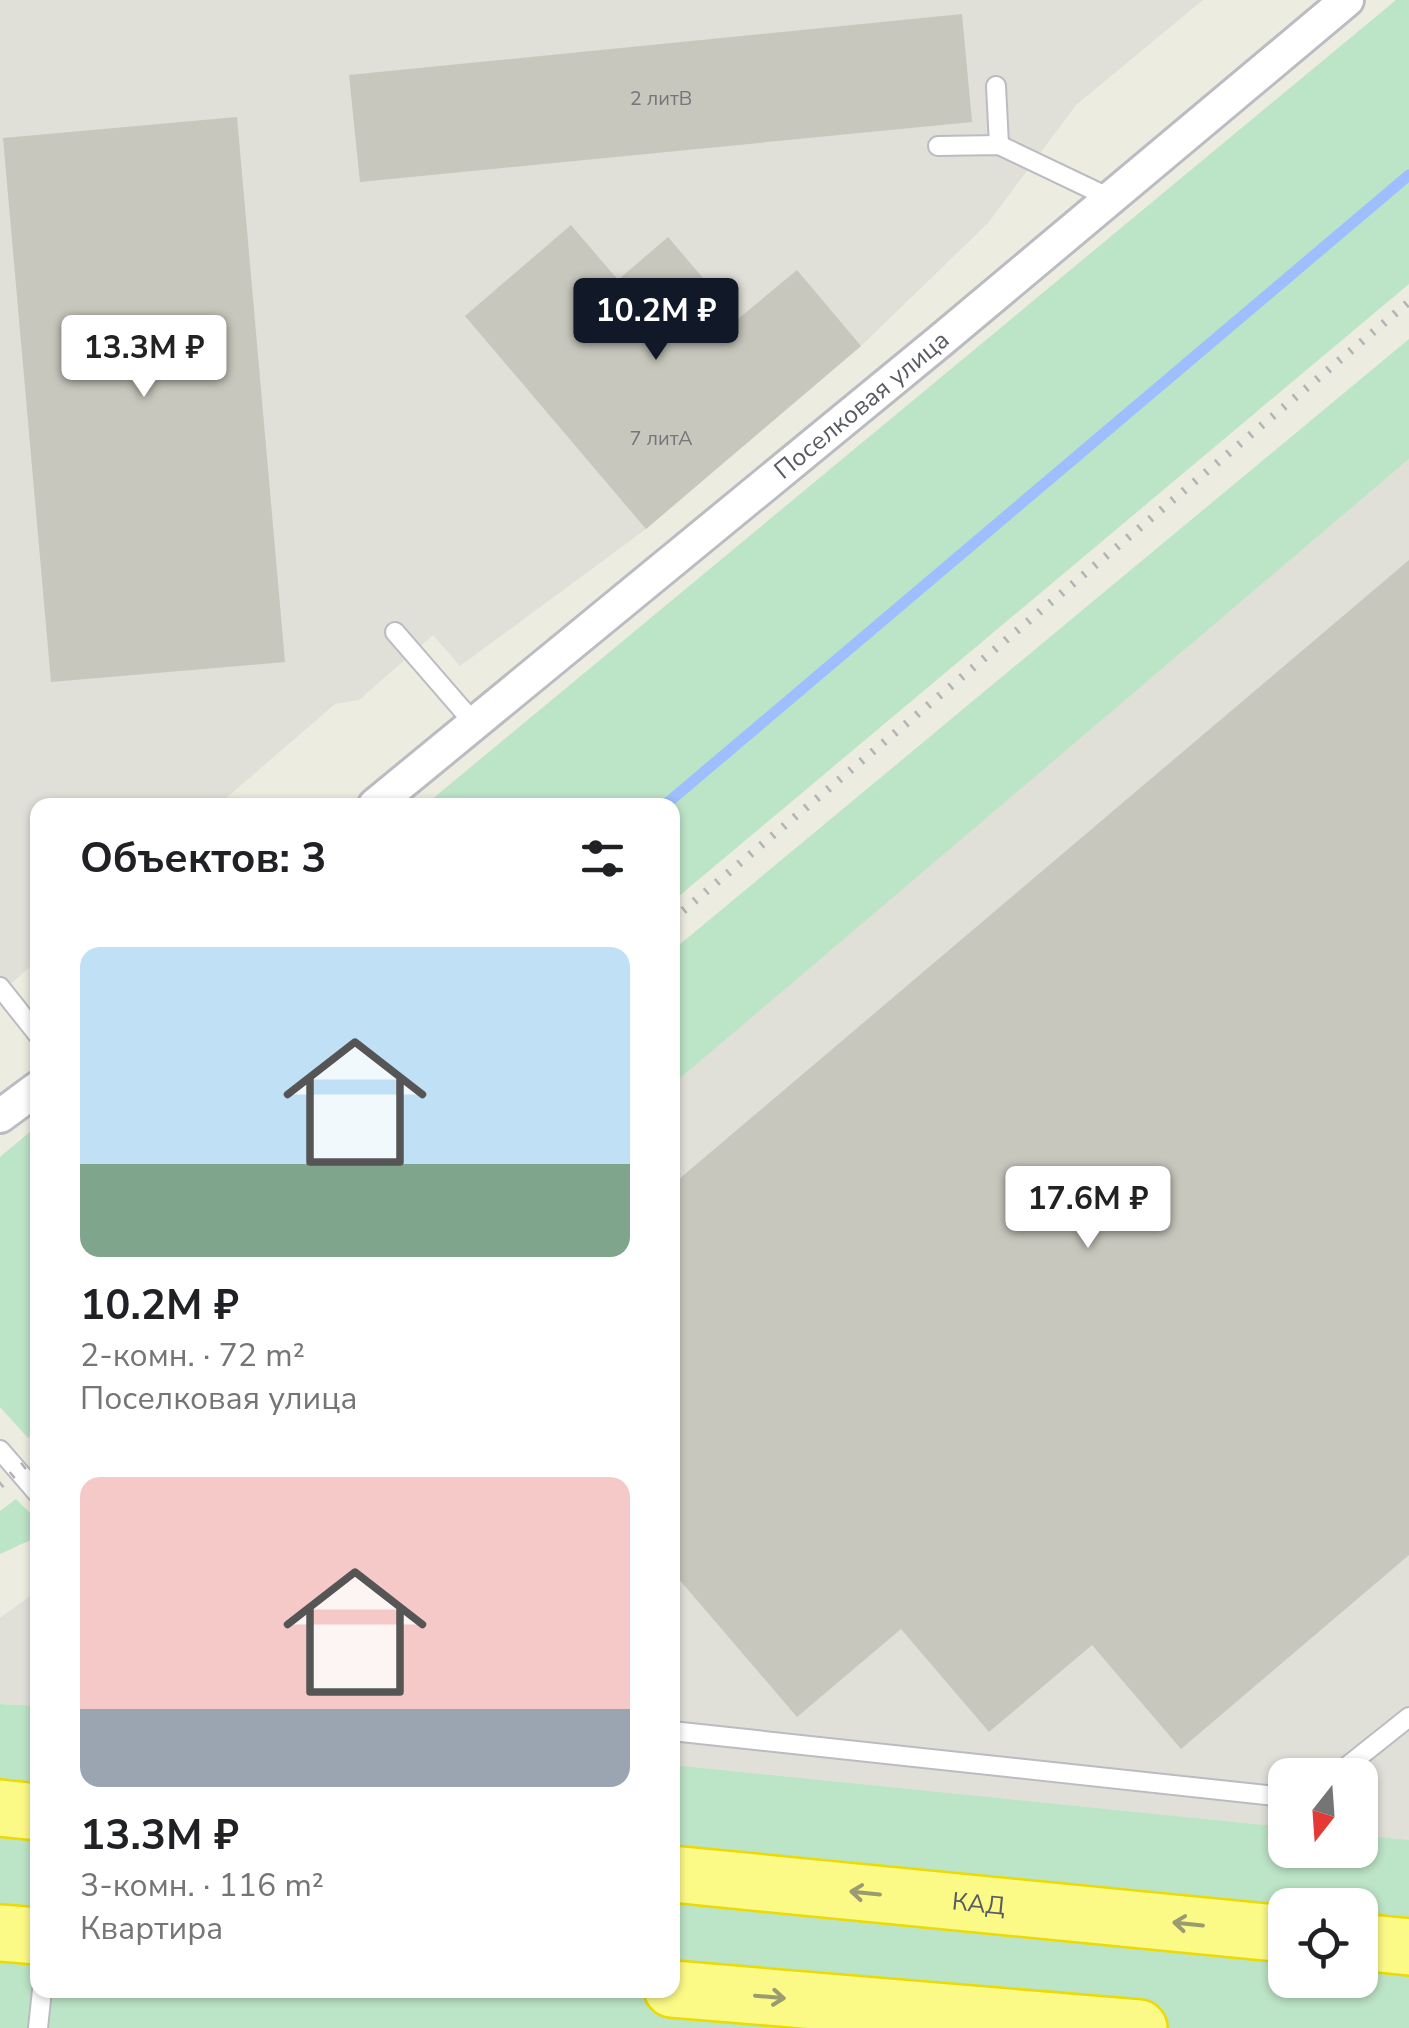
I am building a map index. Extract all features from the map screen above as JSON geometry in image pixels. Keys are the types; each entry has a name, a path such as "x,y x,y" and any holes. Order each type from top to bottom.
{"highway":[{"path":"0,1808 30,1811"},
{"name":"КАД","path":"680,1875 1268,1932"},
{"path":"0,1933 30,1935"},
{"path":"1378,1944 1409,1947"},
{"path":"680,1990 1139,2028"}],"street":[{"name":"Поселковая улица","path":"383,798 1347,0"},
{"path":"0,1116 30,1094"}],"lane":[{"path":"996,86 999,145"},
{"path":"938,146 999,145 1110,198"},
{"path":"396,632 473,722"},
{"path":"0,987 30,1024"},
{"path":"0,1450 30,1485"},
{"path":"1357,1758 1409,1717"},
{"path":"680,1732 1268,1795"},
{"path":"38,2028 41,1998"}],"shaded area":[{"path":"0,0 1203,0 1076,105 988,223 861,346 646,529 460,666 433,635 359,700 335,704 226,798 30,798 30,967 0,993"},
{"path":"1409,459 1409,1840 1378,1837 1378,1758 1268,1758 1268,1825 680,1766 680,1077"},
{"path":"30,1596 30,1706 0,1704 0,1618"}],"green space":[{"path":"1396,0 1409,0 1409,284 680,895 680,798 433,798"},
{"path":"1409,339 1409,459 680,1078 680,944"},
{"path":"30,1132 28,1438 0,1407 0,1157"},
{"path":"16,1499 30,1513 30,1540 0,1554 0,1511"},
{"path":"0,1704 30,1706 30,1998 680,1998 680,1766 1268,1825 1268,1868 1378,1868 1378,1837 1409,1840 1409,2028 0,2028"}],"building":[{"path":"962,14 972,122 360,182 349,75"},
{"path":"237,117 285,662 51,682 3,138"},
{"path":"571,225 618,280 668,237 738,319 797,270 861,346 646,529 465,316"},
{"path":"1409,560 1409,1555 1181,1749 1092,1645 989,1732 901,1629 797,1717 680,1580 680,1178"}],"waterway":[{"path":"673,798 1409,175"}],"railway":[{"path":"680,913 1409,302"},
{"path":"0,1485 30,1461"}]}
